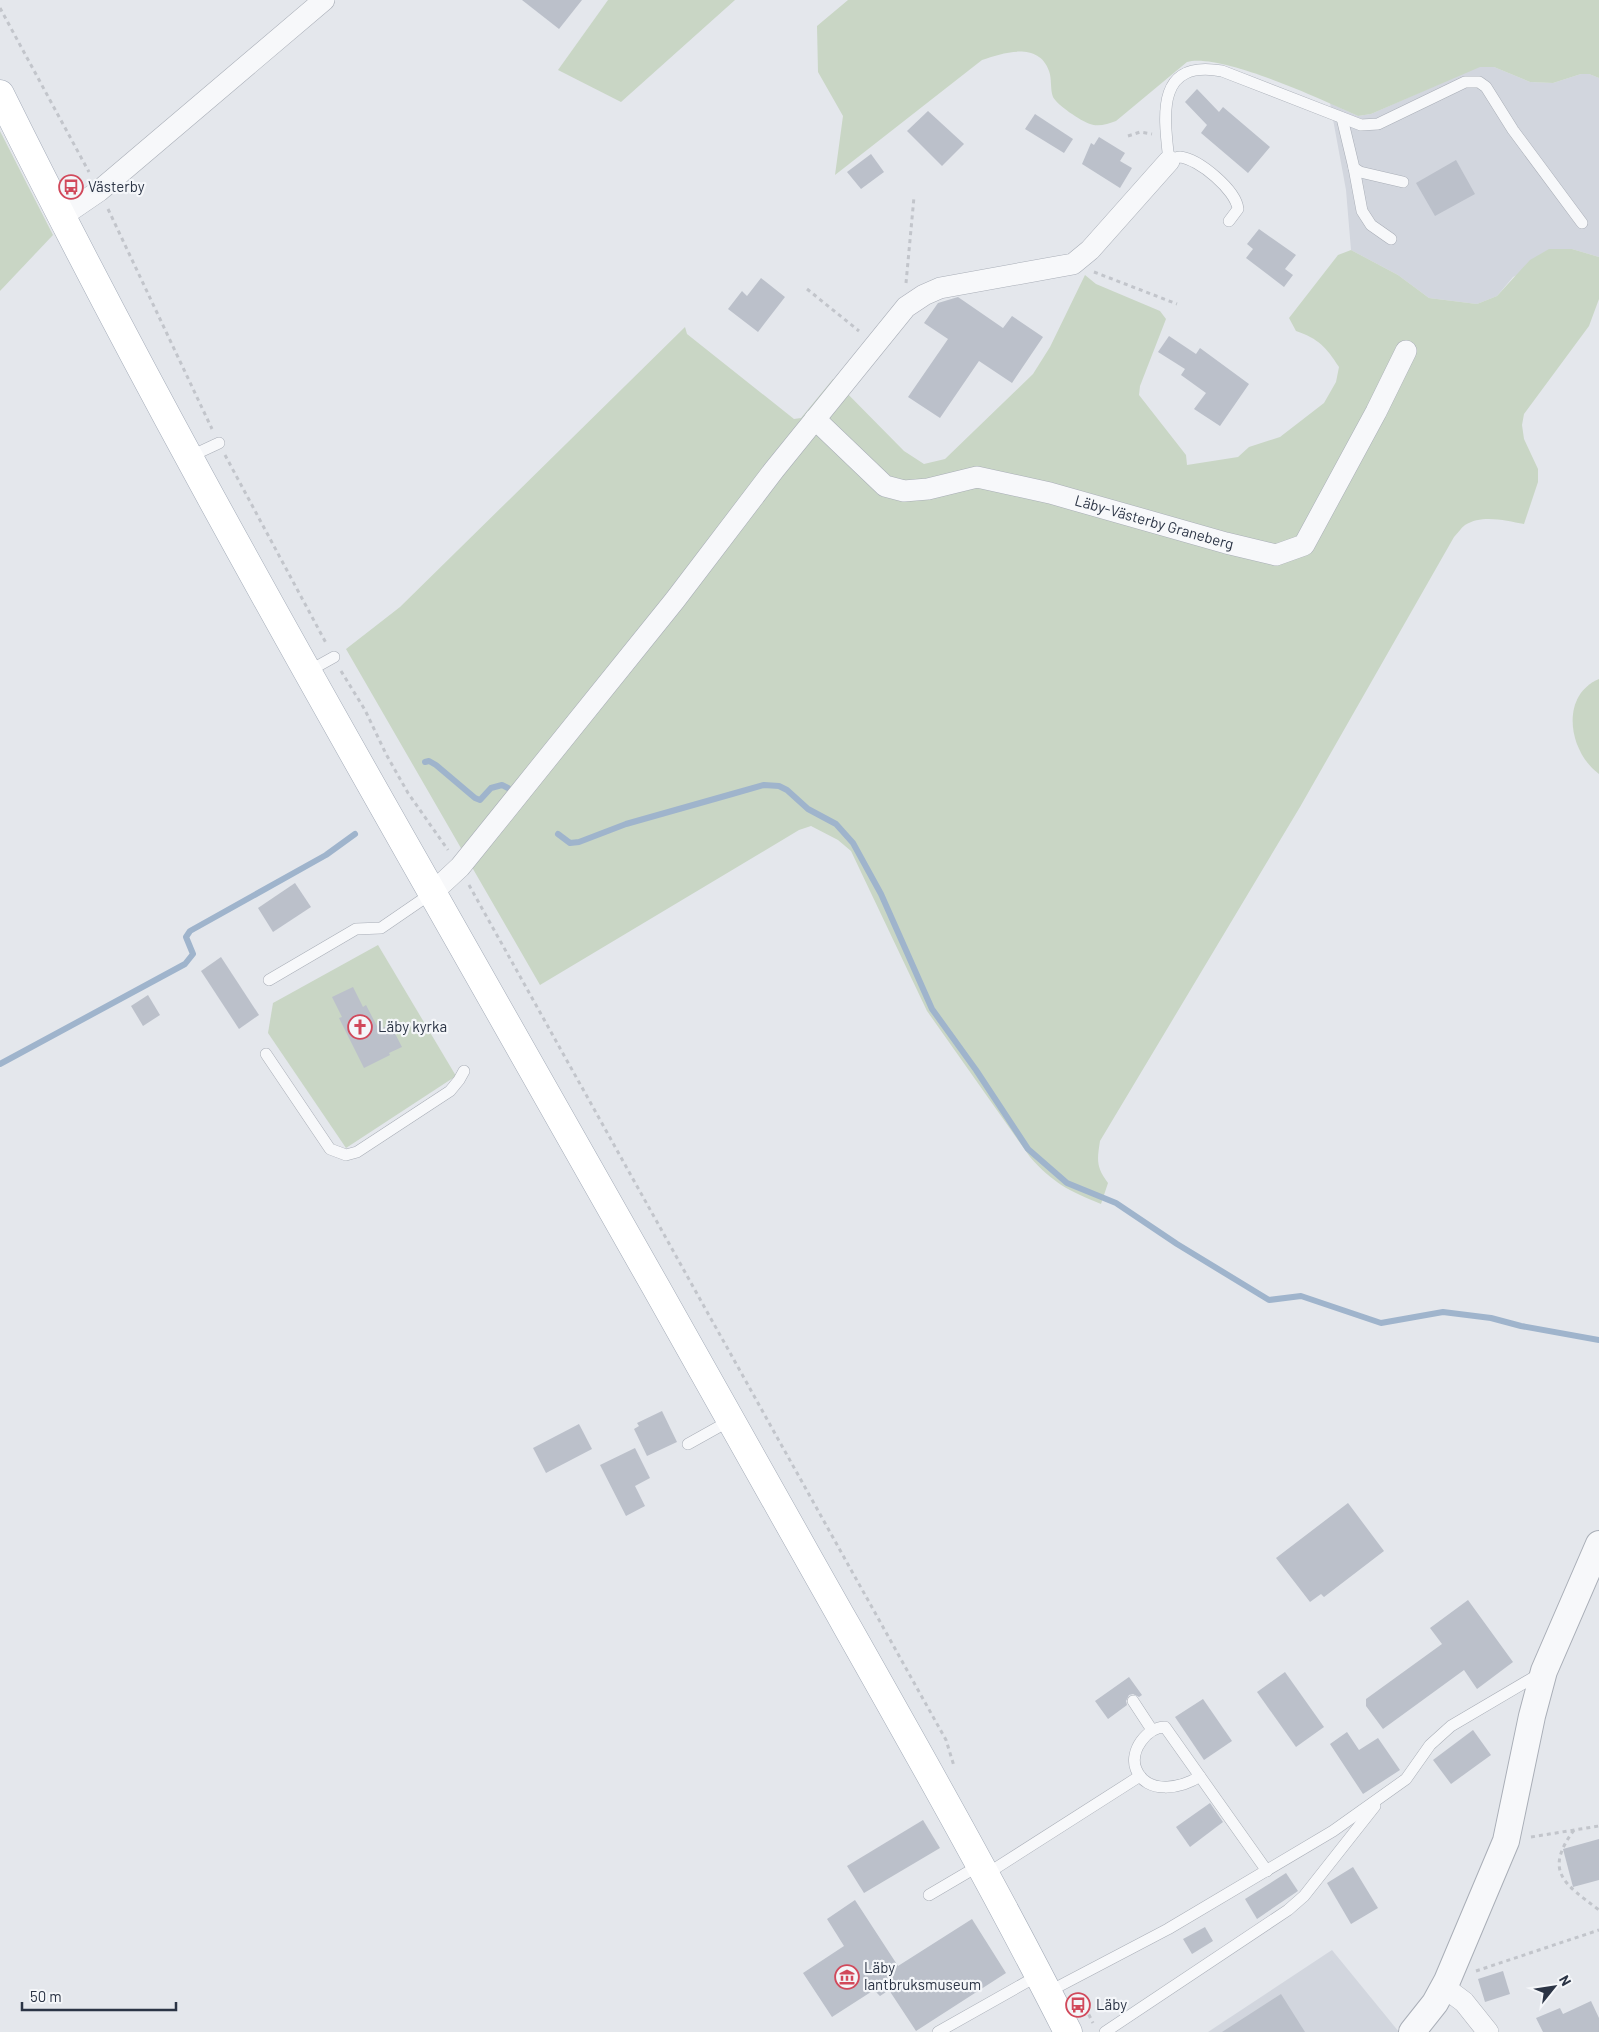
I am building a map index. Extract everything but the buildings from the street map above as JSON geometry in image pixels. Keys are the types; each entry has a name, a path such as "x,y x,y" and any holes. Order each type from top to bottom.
{"main road":[{"path":"0,94 61,217 189,458 307,672 731,1420 982,1870 1068,2032"}],"street":[{"path":"61,217 99,191 324,0"},
{"path":"432,893 460,867 675,600 815,420 903,311 924,295 940,288 1073,264 1090,250 1168,153"},
{"name":"Läby-Västerby Graneberg","path":"815,420 885,486 904,491 928,489 977,477 1050,493 1226,543 1276,555 1304,545 1376,412 1406,351"},
{"path":"1412,2032 1435,2003 1446,1984 1506,1840 1532,1716 1544,1671 1599,1544"},
{"path":"1446,1984 1464,2002 1488,2032"}],"lane":[{"path":"1229,222 1238,209 1234,196 1227,187 1189,159 1168,153 1164,119 1167,100 1176,80 1185,73 1196,69 1222,72 1361,125 1378,124 1466,82 1479,82 1486,87 1513,130 1582,223"},
{"path":"1342,118 1362,211 1372,225 1391,239"},
{"path":"1354,168 1360,172 1403,182"},
{"path":"189,458 219,443"},
{"path":"307,672 334,657"},
{"path":"269,980 356,929 381,928 432,893"},
{"path":"266,1054 330,1149 346,1155 357,1152 450,1091 464,1071"},
{"path":"688,1444 731,1420"},
{"path":"938,2032 1043,1984 1072,1980 1168,1929 1267,1871 1333,1831 1406,1779 1430,1745 1451,1726 1544,1671"},
{"path":"1133,1701 1152,1730"},
{"path":"1200,1776 1184,1785 1164,1787 1149,1784 1134,1767 1134,1760 1142,1740 1152,1730 1165,1727 1200,1776 1267,1871"},
{"path":"929,1894 982,1870 1140,1776"},
{"path":"1105,2032 1294,1906 1383,1796"}],"path":[{"path":"0,8 99,191 219,443 346,680 365,710 386,754 408,793 460,867 946,1740 955,1767"},
{"path":"1128,136 1140,132 1148,132 1168,153"},
{"path":"903,311 914,197"},
{"path":"1073,264 1177,304"},
{"path":"808,289 863,334 873,347"},
{"path":"1506,1840 1599,1826"},
{"path":"1574,1830 1560,1852 1560,1870 1569,1887 1599,1910"},
{"path":"1446,1984 1599,1930"},
{"path":"1072,1980 1094,2023"}],"shaded area":[{"path":"1480,66 1494,67 1530,82 1553,83 1581,74 1589,74 1599,78 1599,257 1572,249 1513,277 1497,296 1477,304 1429,298 1398,275 1351,250 1346,190 1330,103 1358,116 1371,114"},
{"path":"1332,1950 1399,2032 1208,2032"}],"green space":[{"path":"608,0 735,0 621,102 558,70"},
{"path":"848,0 1599,0 1599,78 1589,74 1581,74 1553,83 1530,82 1494,67 1480,67 1371,114 1358,116 1247,71 1223,64 1203,61 1187,62 1116,121 1096,125 1075,116 1055,100 1052,94 1049,71 1044,62 1037,56 1029,53 1010,52 982,60 835,175 843,116 818,72 817,26"},
{"path":"0,131 53,235 0,291"},
{"path":"1549,249 1572,249 1599,257 1599,299 1589,326 1524,414 1522,425 1524,439 1538,469 1538,482 1524,524 1494,519 1479,520 1465,525 1454,537 1300,807 1100,1141 1098,1163 1108,1183 1101,1204 1080,1195 1054,1180 1030,1157 927,1011 851,851 838,840 811,826 799,830 540,985 346,649 400,607 685,327 687,334 794,419 801,418 833,379 904,451 924,464 945,459 1033,374 1050,347 1085,275 1096,284 1160,311 1166,319 1140,386 1139,395 1186,455 1187,465 1238,457 1249,447 1280,437 1324,403 1336,382 1339,367 1321,344 1311,337 1296,331 1289,318 1338,255 1351,250 1398,275 1429,298 1477,304 1497,296 1530,260"},
{"path":"1599,679 1599,774 1581,752 1575,739 1573,725 1574,711 1578,698 1586,687"},
{"path":"378,945 456,1076 346,1148 268,1033 273,1003"}],"waterway":[{"path":"425,762 429,761 436,765 475,798 480,800 491,788 502,785 508,788"},
{"path":"558,834 570,843 579,842 626,824 764,785 779,786 787,790 808,809 836,824 853,843 881,894 932,1009 976,1070 1028,1149 1067,1183 1116,1203 1177,1244 1269,1300 1301,1296 1381,1323 1443,1312 1491,1318 1521,1326 1599,1340"},
{"path":"0,1064 185,964 193,954 186,937 190,931 326,855 355,834"}],"place":[{"name":"Västerby","path":"71,187"},
{"name":"Läby kyrka","path":"360,1027"},
{"name":"Läby lantbruksmuseum","path":"847,1977"},
{"name":"Läby","path":"1078,2005"}]}
